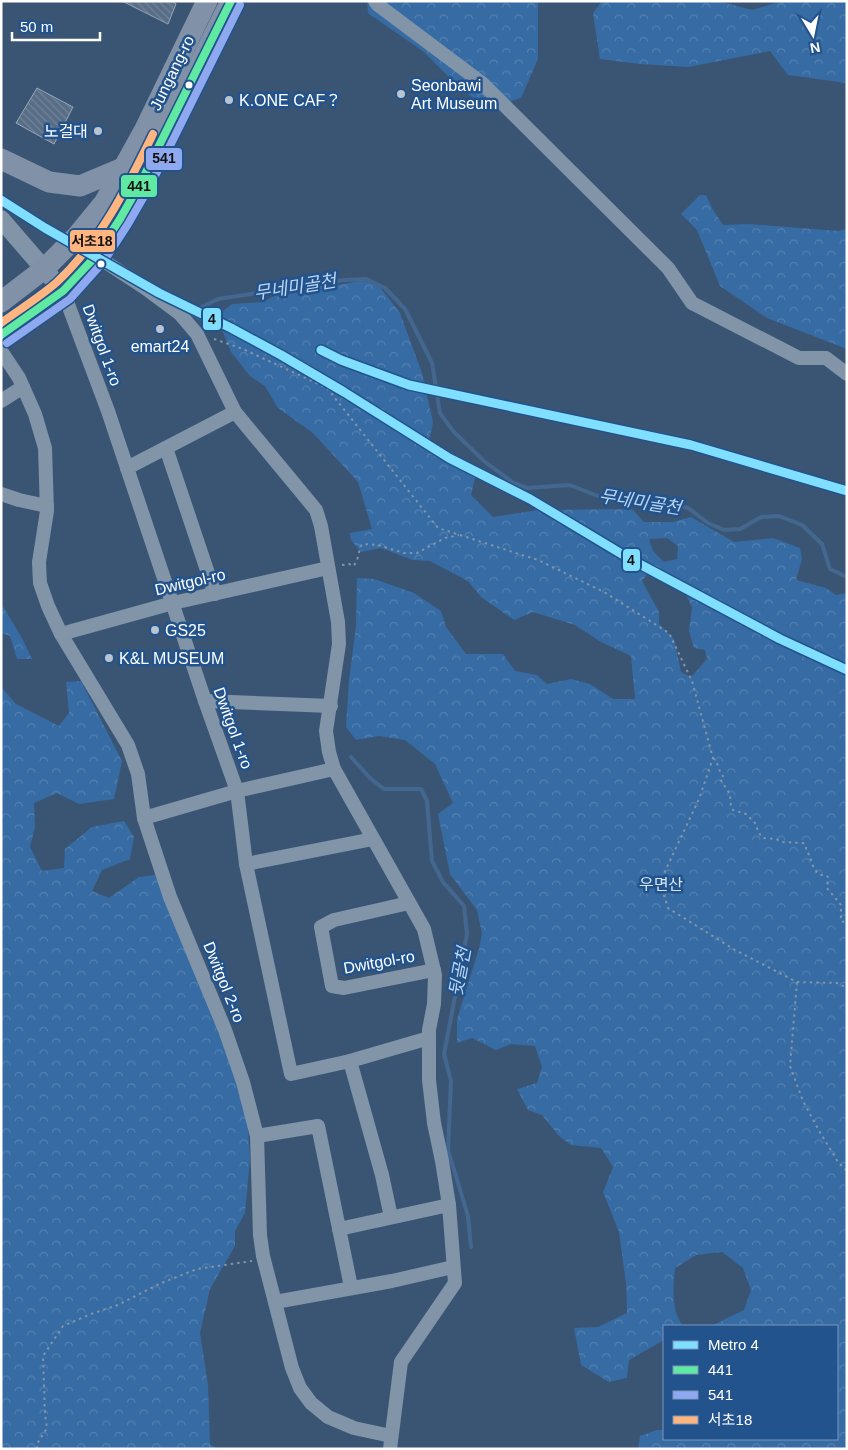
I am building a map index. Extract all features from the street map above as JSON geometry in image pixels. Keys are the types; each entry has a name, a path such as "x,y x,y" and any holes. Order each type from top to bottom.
{"main road":[{"name":"Jungang-ro","path":"1,302 44,269 77,236 104,203 145,128 207,1"},
{"name":"Jungang-ro","path":"1,335 63,291 96,256 141,182 231,1"},
{"path":"1,159 49,182 80,186 124,168"}],"street":[{"path":"375,1 378,6 482,83 668,268 692,303 799,358 826,358 847,374"},
{"path":"1,219 63,291"},
{"name":"Dwitgol-ro","path":"96,256 145,288 180,314 197,334 235,412 316,510 321,526 338,622 339,644 326,730 329,752 334,769 424,929 435,975 434,1004 429,1030 429,1080 434,1123 449,1205 455,1283 401,1362 391,1443"},
{"name":"Dwitgol 1-ro","path":"63,291 127,468 205,701 238,792 246,864 291,1074 350,1061"},
{"name":"Dwitgol 2-ro","path":"1,351 23,387 35,414 44,448 47,506 39,562 40,583 61,634 128,745 138,774 144,818 170,897 225,1030 243,1082 257,1136 260,1234 265,1263 292,1368 300,1388 311,1403 328,1417 391,1443"},
{"path":"1,401 23,387"},
{"path":"127,468 235,412"},
{"path":"166,448 215,594"},
{"path":"1,494 47,506"},
{"name":"Dwitgol-ro","path":"61,634 215,594 329,571"},
{"path":"205,701 331,706"},
{"path":"144,818 238,792 334,769"},
{"path":"246,864 373,840"},
{"name":"Dwitgol-ro","path":"409,903 334,920 321,927 332,986 344,988 434,970"},
{"path":"391,1217 382,1175 350,1061 429,1038"},
{"path":"257,1136 318,1126 351,1287"},
{"path":"339,1229 449,1205"},
{"path":"275,1302 392,1281 454,1267"}],"path":[{"path":"197,334 243,349 327,388 438,528 538,560 604,592 668,633 692,681 713,758 723,776 720,779 730,794 731,807 733,810 746,814 756,824 758,832 764,838 776,839 782,842 802,843 810,855 812,868 820,875 828,877 827,888 840,903 842,921 847,923"},
{"path":"329,571 344,563 353,566 357,563 359,549 362,544 378,545 404,552 417,553 437,542 459,535"},
{"path":"713,758 700,799 660,882 668,908 735,950 797,982 837,983 847,988"},
{"path":"797,982 790,1066 803,1101 818,1129 838,1162 847,1171"},
{"path":"37,1449 37,1444 47,1428 43,1356 63,1326 118,1305 159,1284 197,1269 250,1261 265,1263"}],"green space":[{"path":"367,1 538,1 538,59 521,98 486,108 458,86 424,52 368,13"},
{"path":"602,1 718,1 752,10 783,1 847,1 847,83 788,75 770,51 688,67 600,59 593,13"},
{"path":"700,195 706,195 723,225 748,224 838,231 847,229 847,349 767,318 720,286 697,230 681,214"},
{"name":"우면산","path":"358,281 376,282 400,313 422,373 433,422 429,442 473,466 475,478 471,495 493,517 538,510 632,509 644,522 673,522 691,517 734,542 773,538 800,548 802,559 796,580 826,588 836,595 847,593 847,1449 638,1449 640,1436 657,1430 663,1430 663,1440 838,1440 838,1325 713,1325 744,1310 751,1290 743,1268 722,1252 696,1255 675,1268 673,1290 675,1306 676,1313 682,1325 663,1325 663,1341 629,1360 627,1378 609,1382 581,1365 574,1328 598,1327 627,1313 626,1283 619,1232 603,1192 613,1167 601,1148 571,1145 559,1136 542,1115 528,1110 517,1089 537,1083 542,1067 535,1046 511,1044 496,1050 472,1038 457,1043 457,1019 479,949 482,933 477,910 450,874 438,814 453,803 435,764 405,740 379,736 356,740 346,727 349,680 356,626 357,578 374,579 414,593 441,611 446,627 466,654 503,654 515,671 537,675 547,684 571,679 590,684 613,699 635,699 631,656 601,642 575,625 533,612 514,620 481,597 468,581 430,561 413,560 381,548 361,552 351,540 350,533 372,529 358,482 313,433 278,408 265,386 250,376 231,352 221,327 219,314 232,304 263,302 289,288 339,285","holes":["667,538 678,546 677,559 664,562 653,551 649,539","651,569 686,582 686,595 692,607 689,631 694,648 705,650 707,659 691,677 681,672 674,639 659,624 659,612 642,581"]},
{"path":"1,603 32,659 17,659 10,636 1,633"},
{"path":"81,681 122,761 114,799 79,804 57,793 34,803 35,827 30,847 42,871 64,868 65,849 92,827 124,821 134,837 130,859 102,870 92,891 109,898 139,877 155,875 171,906 243,1095 247,1113 250,1159 245,1213 235,1231 235,1246 210,1289 200,1333 208,1385 210,1444 217,1449 1,1449 1,687 16,704 59,726 69,713 66,682"}],"building":[{"path":"122,1 171,1 176,4 168,24"},
{"path":"37,88 73,107 54,144 16,123"}],"waterway":[{"name":"무네미골천","path":"188,312 218,299 344,280 366,279 385,288 405,309 432,363 440,413 453,431 484,461 512,482 527,488 570,485 608,500 672,504 688,508 708,523 724,530 740,529 761,517 779,516 802,525 822,544 830,569 847,577"},
{"name":"뒷골천","path":"188,312 203,320"},
{"name":"뒷골천","path":"351,757 370,778 384,789 421,789 427,801 432,861 443,882 464,906 467,934 444,1054 451,1081 448,1150 468,1216 471,1247"}],"metro line":[{"name":"4","path":"1,200 45,228 159,293 281,355 449,458 530,499 630,559 780,639 847,670"},
{"name":"4","path":"321,350 341,360 409,385 691,445 847,491"}],"transit line":[{"name":"441","path":"1,335 63,291 96,256 141,182 231,1"},
{"name":"541","path":"7,343 70,299 104,261 150,186 240,5"},
{"name":"서초18","path":"1,323 57,282 87,249 112,213 153,134"}],"place":[{"name":"Seonbawi Art Museum","path":"401,94"},
{"name":"K.ONE CAF？","path":"229,100"},
{"name":"노걸대","path":"98,131"},
{"name":"emart24","path":"160,329"},
{"name":"GS25","path":"155,630"},
{"name":"K&L MUSEUM","path":"109,658"}]}
